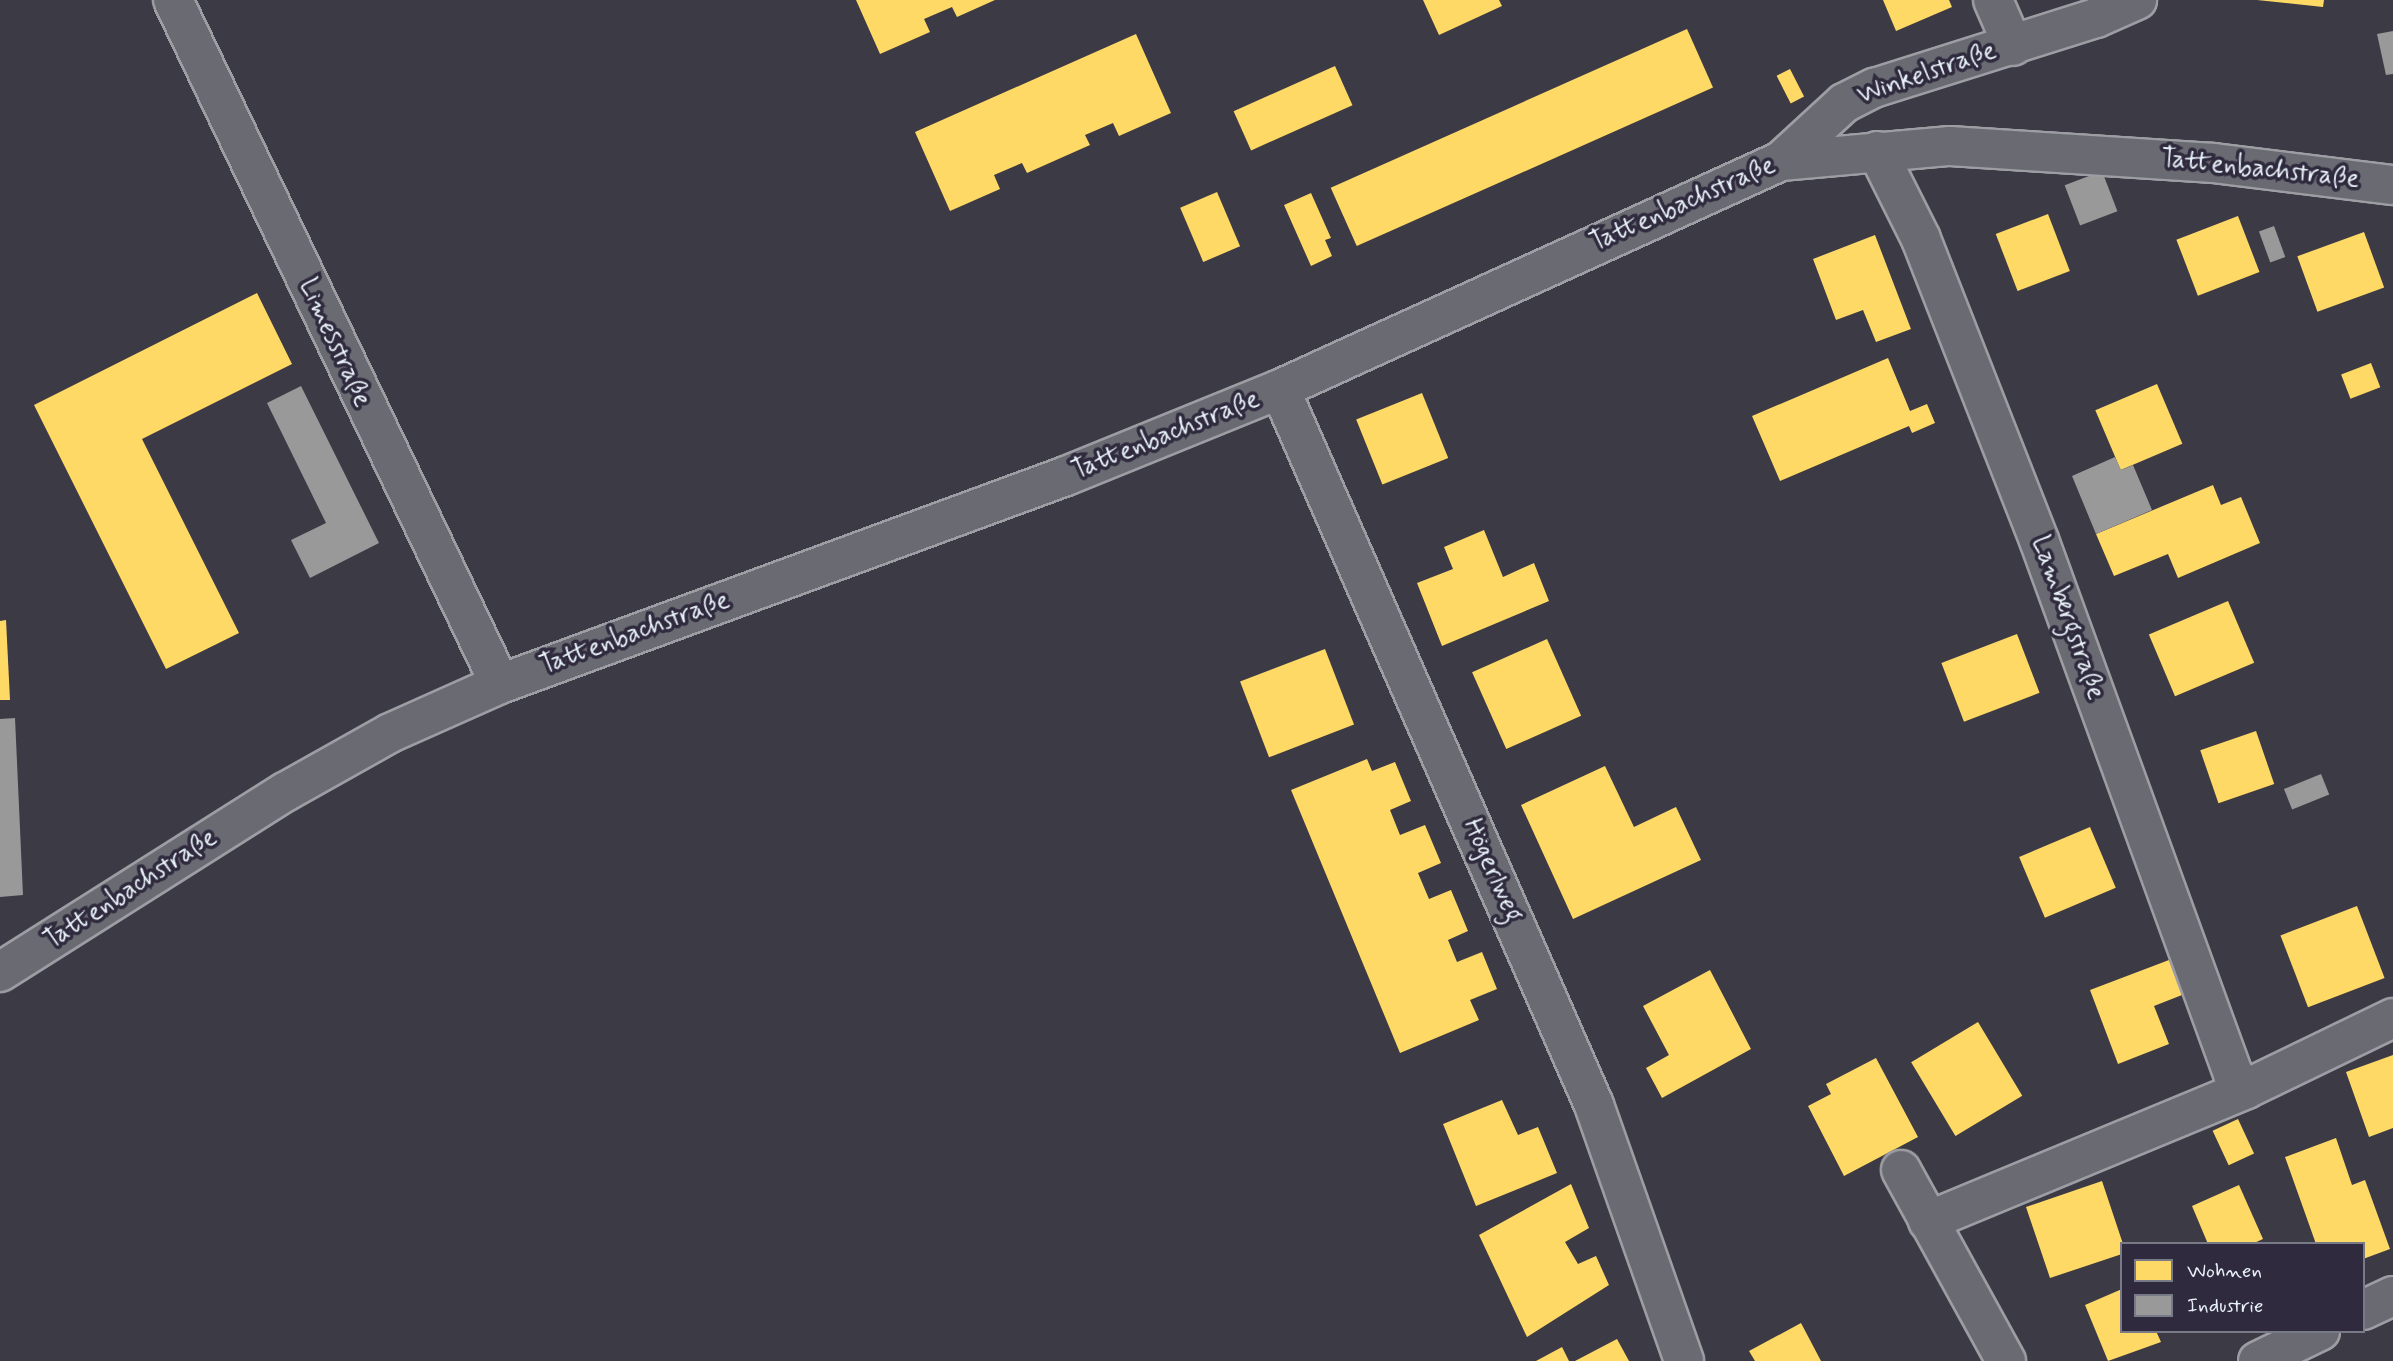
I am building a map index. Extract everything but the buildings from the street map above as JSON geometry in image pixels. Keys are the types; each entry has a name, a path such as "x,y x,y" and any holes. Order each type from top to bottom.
{"street":[{"name":"Limesstraße","path":"173,0 499,684"},
{"name":"Winkelstraße","path":"1993,0 2013,46"},
{"name":"Winkelstraße","path":"1781,162 1844,103 1874,88 2013,46 2137,0"},
{"name":"Tattenbachstraße","path":"0,972 285,792 390,733 499,684 1066,476 1280,389 1781,162 1950,146 2099,154 2393,185"},
{"name":"Lambergstraße","path":"1877,151 1921,239 2039,540 2233,1074 2246,1089"},
{"name":"Högerlweg","path":"1280,389 1594,1105 1684,1361"},
{"path":"1928,1221 2246,1089 2393,1018"},
{"path":"1901,1170 2006,1361"},
{"path":"2365,1310 2393,1296"},
{"path":"2258,1361 2316,1333"}]}
